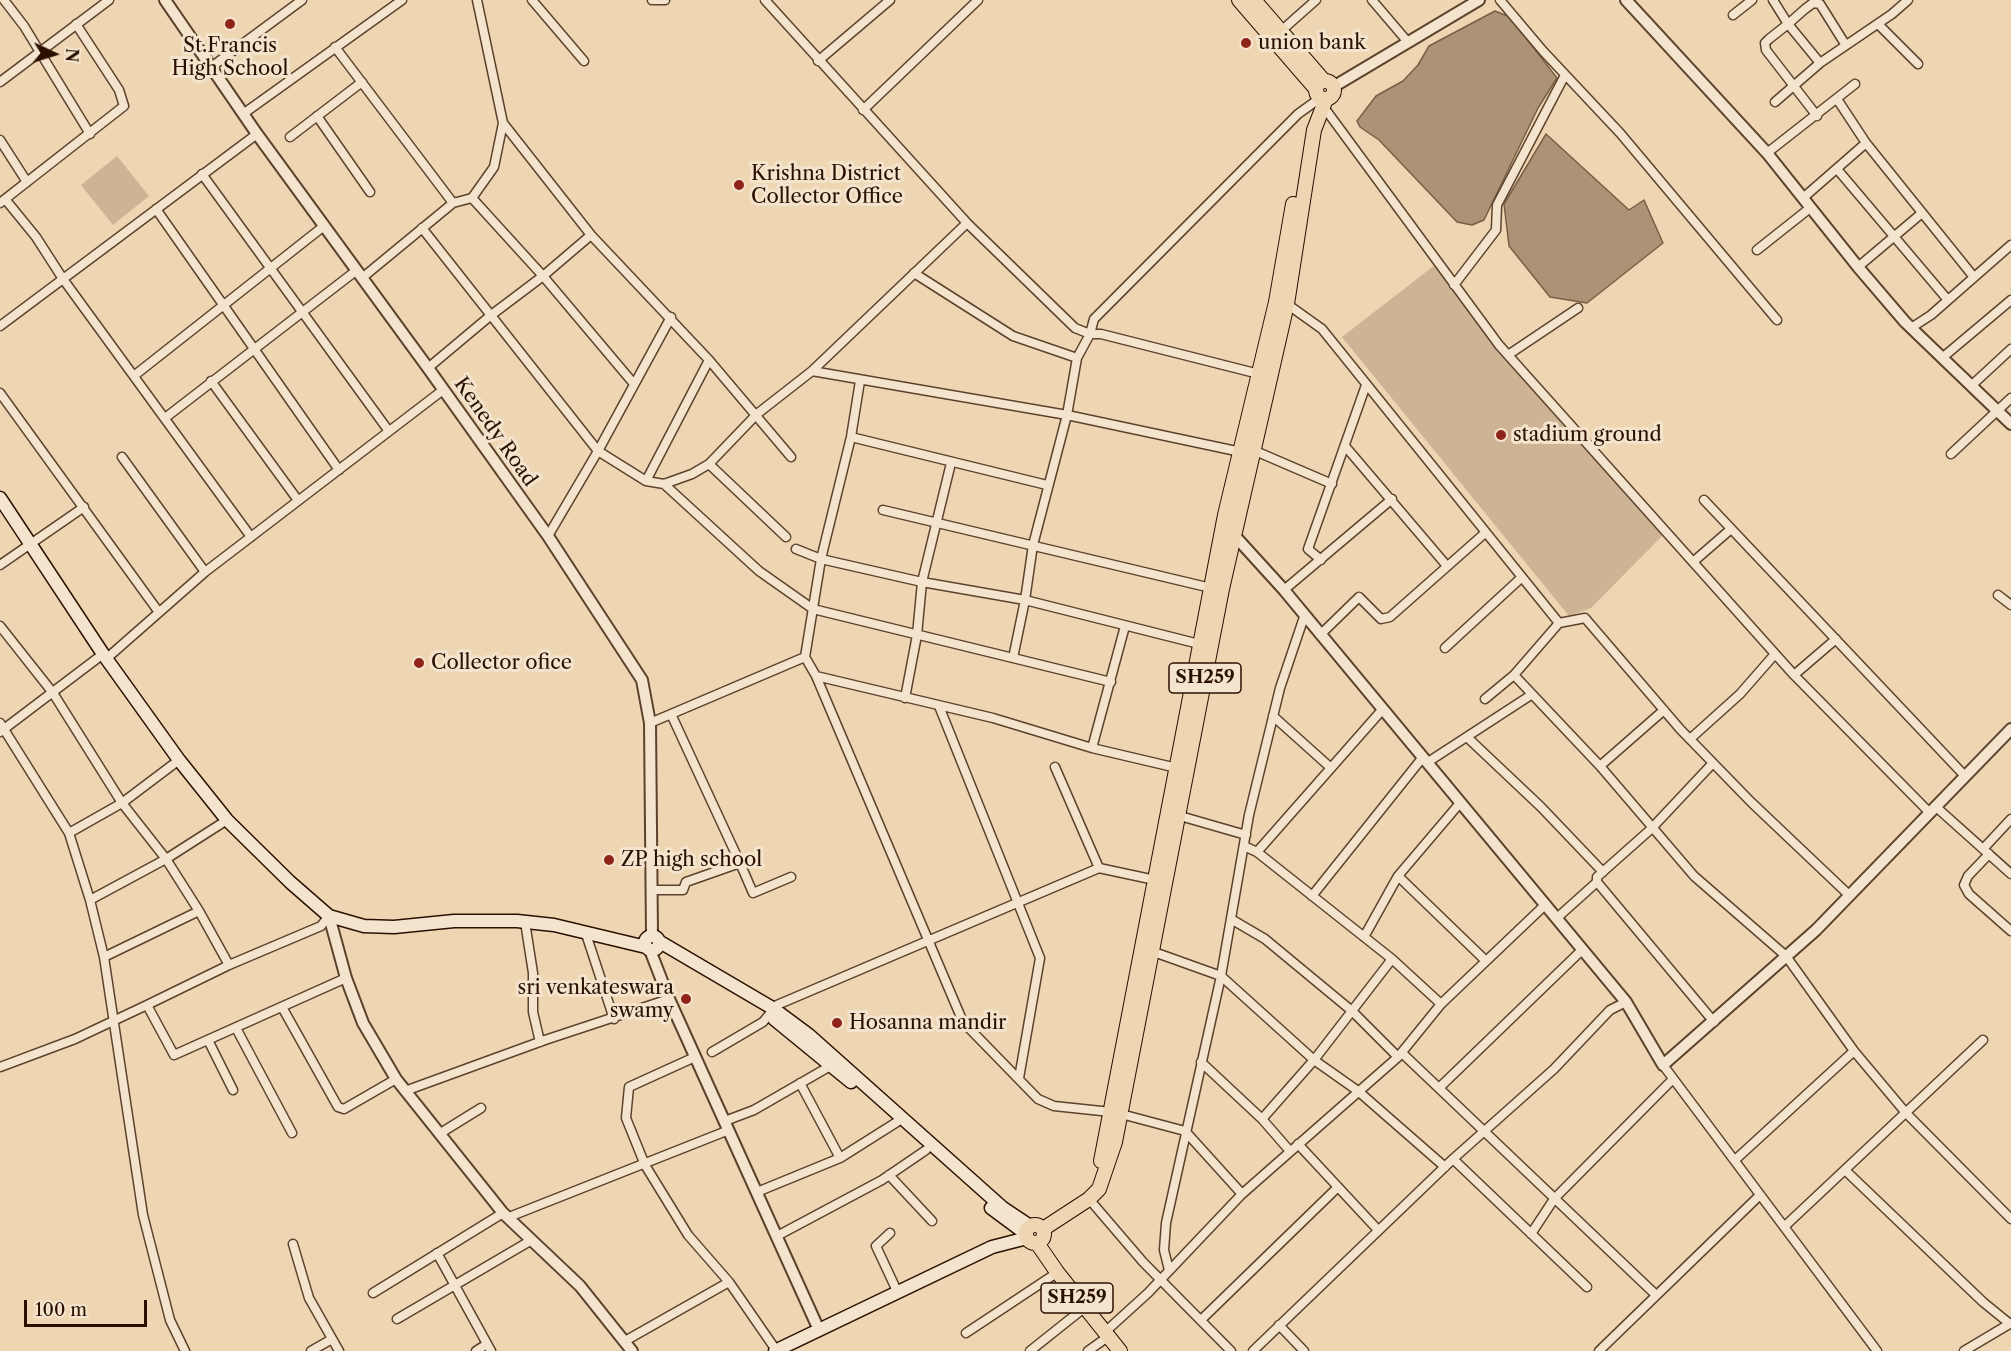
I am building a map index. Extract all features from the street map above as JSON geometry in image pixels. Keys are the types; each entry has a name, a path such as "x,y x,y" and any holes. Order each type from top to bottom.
{"main road":[{"path":"1239,0 1322,94"},
{"path":"1254,0 1281,31 1322,94"},
{"name":"SH259","path":"1034,1234 1089,1199 1099,1189 1115,1142 1116,1113 1155,880 1177,768 1247,451 1287,304 1314,129 1322,94"},
{"name":"SH259","path":"1247,451 1259,374 1276,302 1307,127 1322,94"},
{"path":"0,498 104,657 179,760 227,820 328,916 364,926 394,927 454,921 525,922 653,944 772,1012 839,1060 1034,1234"},
{"name":"SH259","path":"1034,1234 1088,1192 1100,1164 1116,1113 1180,816 1205,646 1211,588 1228,533"},
{"path":"772,1012 999,1216 1034,1234"},
{"path":"775,1351 992,1247 1034,1234"},
{"name":"SH259","path":"1034,1234 1052,1276 1079,1312 1105,1341 1120,1351"},
{"name":"SH259","path":"1034,1234 1105,1341"}],"street":[{"path":"4,0 24,26 38,53 90,134"},
{"path":"0,82 109,0"},
{"name":"Kenedy Road","path":"165,0 257,134 548,536 642,680 650,723 653,944 669,999 819,1330"},
{"path":"210,68 302,0"},
{"path":"243,114 402,0"},
{"path":"165,418 301,311 360,274 453,203 472,198 494,166 503,123 477,0"},
{"path":"532,0 584,61"},
{"path":"652,0 665,0"},
{"path":"818,62 890,0"},
{"path":"863,110 978,0"},
{"path":"1281,31 1316,0"},
{"path":"1372,0 1407,41"},
{"path":"1013,658 1033,545 1067,415 1077,358 1090,334 1094,319 1298,114 1322,94 1407,41 1479,0"},
{"path":"1500,0 1620,134 1777,320"},
{"path":"1626,0 1767,153 1857,267 1911,328 2011,424"},
{"path":"1733,15 1752,0"},
{"path":"1773,0 1788,24 1820,63"},
{"path":"1775,102 1820,63 1845,44 1878,24 1908,0"},
{"path":"770,2 818,62 967,223 1075,328 1090,334 1101,334 1259,374"},
{"path":"1817,116 1792,87 1765,47 1769,39 1813,3 1820,4 1845,44"},
{"path":"76,24 125,103 90,134 2,201 36,237 63,279 251,537"},
{"path":"1878,24 1918,64"},
{"path":"335,47 453,203"},
{"path":"1454,285 1496,230 1497,205 1565,75"},
{"path":"291,137 362,82"},
{"path":"1767,153 1855,84"},
{"path":"1322,94 1454,285 1508,355 1794,675 1932,809 1986,851 2011,874"},
{"path":"1837,99 1866,143 1973,276"},
{"path":"317,116 370,192"},
{"path":"503,123 591,235 709,360 791,457"},
{"path":"0,326 257,134"},
{"path":"0,140 27,182"},
{"path":"1803,198 1866,143"},
{"path":"1837,170 1947,299"},
{"path":"202,174 388,430"},
{"path":"472,198 543,276 634,384"},
{"path":"1757,250 1810,208"},
{"path":"156,209 339,470"},
{"path":"1857,267 1922,213"},
{"path":"422,228 598,451 646,481 664,484 692,474 709,464 757,414 812,371 967,223"},
{"path":"135,375 324,226"},
{"path":"428,368 591,235"},
{"path":"1911,328 2011,245"},
{"path":"914,273 1013,336 1077,358"},
{"path":"1942,358 2011,300"},
{"path":"1287,304 1322,329 1558,623"},
{"path":"1508,355 1578,308"},
{"path":"548,536 598,451 670,317"},
{"path":"1971,386 2011,349"},
{"path":"646,481 709,360"},
{"path":"812,371 1067,415 1247,451 1332,484"},
{"path":"211,381 297,499"},
{"path":"860,381 851,437 821,559 805,657 816,676 817,684 963,1022 1038,1099 1054,1106 1116,1113 1185,1131 1242,1194"},
{"path":"1321,560 1308,549 1366,386"},
{"path":"185,1351 170,1320 143,1215 104,957 90,900 69,833 2,728 104,657 297,499 339,470 388,430 443,390"},
{"path":"0,393 158,611"},
{"path":"1951,454 2011,398"},
{"path":"851,437 1047,485"},
{"path":"1346,446 1447,566"},
{"path":"122,457 205,572"},
{"path":"905,698 917,635 922,582 951,463"},
{"path":"709,464 786,537"},
{"path":"664,484 759,572 813,609 1111,682"},
{"path":"1284,590 1392,499"},
{"path":"1704,500 1964,775"},
{"path":"0,565 84,507"},
{"path":"883,510 1211,588"},
{"path":"1693,562 1731,529"},
{"path":"1228,533 1284,590 1304,617 1558,917 1626,1002 1673,1079 1877,1351"},
{"path":"1320,635 1359,597 1381,619 1390,617 1485,533"},
{"path":"796,549 821,559 922,582 1025,600 1205,646"},
{"path":"1445,648 1521,578"},
{"path":"1998,595 2011,605"},
{"path":"1169,1270 1164,1250 1164,1233 1221,976 1246,835 1273,716 1304,617"},
{"path":"1485,699 1514,675 1558,623 1585,618 1690,739 1849,895"},
{"path":"0,626 53,693 122,803 166,859 199,911 229,965"},
{"path":"1092,748 1125,626"},
{"path":"1794,675 1836,639"},
{"path":"1690,739 1740,694 1775,654"},
{"path":"650,723 805,657"},
{"path":"1514,675 1600,766 1651,829 1694,876 1786,956 1854,1051 1906,1113 2011,1219"},
{"path":"816,676 993,718 1092,748 1177,768"},
{"path":"1312,896 1426,760 1468,738 1531,695"},
{"path":"939,706 1040,958 1018,1078"},
{"path":"1257,852 1382,710"},
{"path":"1600,766 1664,710"},
{"path":"671,714 753,893 791,877"},
{"path":"1273,716 1331,768"},
{"path":"1663,1065 1786,956 1849,895 2011,729"},
{"path":"1468,738 1542,807 1603,872"},
{"path":"69,833 122,803 179,760"},
{"path":"1558,917 1651,829 1713,763"},
{"path":"1055,766 1099,868"},
{"path":"1364,937 1398,876 1460,803"},
{"path":"1180,816 1246,835"},
{"path":"2011,819 1968,876 1964,885 1970,894 2011,931"},
{"path":"90,900 166,859 227,820"},
{"path":"1244,846 1257,852 1392,959 1441,1004"},
{"path":"651,890 683,890 686,882 740,863"},
{"path":"712,1052 772,1012 929,940 1099,868 1155,880"},
{"path":"1398,876 1486,961"},
{"path":"1597,882 1714,1022"},
{"path":"1088,1351 1105,1341 1242,1194 1289,1150 1400,1055 1441,1004 1546,904"},
{"path":"104,957 199,911"},
{"path":"0,1067 114,1022 229,965 321,926 328,916"},
{"path":"328,916 346,978 363,1023 396,1079 506,1215 530,1241 580,1286 627,1347 729,1282"},
{"path":"1231,919 1265,939 1352,1011 1486,1131 1656,1295"},
{"path":"525,922 533,966 533,1012 540,1042"},
{"path":"585,932 614,1019"},
{"path":"1439,1088 1583,949"},
{"path":"1152,951 1221,976 1314,1060 1358,1091 1444,1167"},
{"path":"1262,1119 1314,1060 1392,959"},
{"path":"147,1005 174,1055 346,978"},
{"path":"405,1091 540,1042 669,999"},
{"path":"1253,1351 1444,1167 1554,1069 1610,1010 1626,1002"},
{"path":"282,1007 338,1107 344,1109 396,1079"},
{"path":"236,1028 292,1133"},
{"path":"208,1040 233,1090"},
{"path":"1785,1226 1983,1040"},
{"path":"1735,1160 1854,1051"},
{"path":"695,1057 629,1087 626,1118 645,1165 688,1235 729,1282 775,1351"},
{"path":"1201,1062 1262,1119 1289,1150"},
{"path":"373,1293 437,1253 506,1215 645,1165 727,1126 832,1065"},
{"path":"1531,1234 1554,1199 1673,1079"},
{"path":"800,1083 840,1158"},
{"path":"439,1134 481,1108"},
{"path":"757,1192 840,1158 897,1122"},
{"path":"1298,1144 1378,1230"},
{"path":"777,1236 889,1175 926,1150"},
{"path":"1453,1159 1587,1287"},
{"path":"1846,1171 1983,1302 2011,1324 1964,1351"},
{"path":"889,1175 932,1221"},
{"path":"1202,1319 1338,1187"},
{"path":"1599,1351 1760,1195"},
{"path":"1089,1199 1160,1280 1202,1319 1231,1351"},
{"path":"890,1233 876,1246 879,1262 897,1291"},
{"path":"396,1318 530,1241"},
{"path":"293,1244 309,1298 339,1351"},
{"path":"437,1253 489,1348 476,1351"},
{"path":"966,1333 1052,1276"},
{"path":"1030,1351 1079,1312"},
{"path":"1279,1325 1304,1351"},
{"path":"311,1351 332,1339"}],"shaded area":[{"path":"1495,11 1510,17 1557,78 1538,108 1484,220 1472,225 1457,222 1379,140 1360,127 1357,121 1376,96 1403,81 1418,65 1429,46"},
{"path":"1546,134 1629,210 1644,200 1663,243 1587,303 1550,297 1509,246 1504,204"},
{"path":"117,156 149,196 113,225 81,185"},
{"name":"stadium ground","path":"1435,265 1665,533 1591,608 1569,616 1342,337"}],"place":[{"name":"St.Francis High School","path":"230,24"},
{"name":"union bank","path":"1246,43"},
{"name":"Krishna District Collector Office","path":"739,185"},
{"name":"stadium ground","path":"1501,435"},
{"name":"Collector ofice","path":"419,663"},
{"name":"ZP high school","path":"609,860"},
{"name":"sri venkateswara swamy","path":"686,999"},
{"name":"Hosanna mandir","path":"837,1023"}]}
